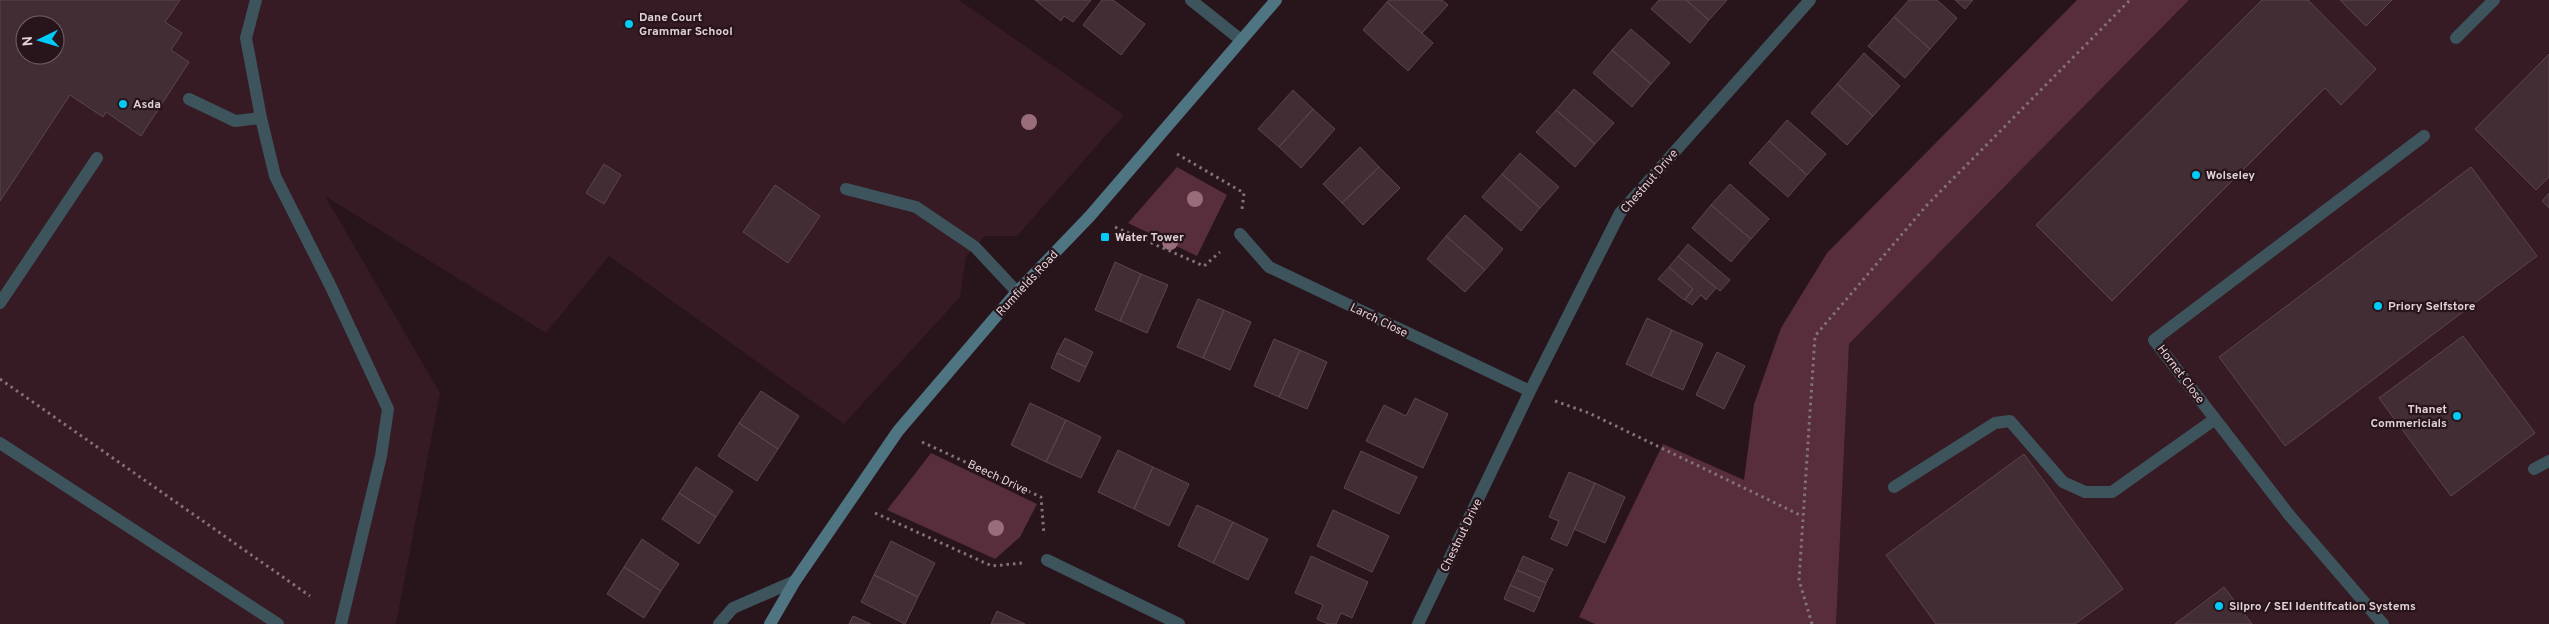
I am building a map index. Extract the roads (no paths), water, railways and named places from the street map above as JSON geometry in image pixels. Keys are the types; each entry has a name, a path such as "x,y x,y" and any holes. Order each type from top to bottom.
{"street":[{"path":"256,0 246,38 261,118 275,176 331,287 388,409 381,456 341,624"},
{"path":"1191,0 1241,40"},
{"name":"Rumfields Road","path":"770,624 795,581 898,431 1017,292 1090,216 1276,0"},
{"name":"Chestnut Drive","path":"1418,624 1530,391 1620,212 1810,0"},
{"path":"2456,38 2494,0"},
{"path":"189,99 235,121 261,118"},
{"name":"Hornet Close","path":"2383,624 2290,516 2154,340 2424,136"},
{"path":"0,303 97,158"},
{"path":"846,189 916,207 976,247 1017,292"},
{"name":"Larch Close","path":"1240,234 1269,267 1530,391"},
{"path":"1894,487 1995,423 2010,421 2063,482 2084,492 2112,492 2215,419"},
{"path":"0,443 278,624"},
{"path":"2534,469 2549,461"},
{"path":"1047,560 1180,624"},
{"path":"719,624 733,608 795,581"}],"place":[{"name":"Dane Court Grammar School","path":"629,24"},
{"name":"Asda","path":"123,104"},
{"name":"Wolseley","path":"2196,175"},
{"name":"Water Tower","path":"1105,237"},
{"name":"Priory Selfstore","path":"2378,306"},
{"name":"Thanet Commericials","path":"2457,416"},
{"name":"Silpro / SEI Identifcation Systems","path":"2219,606"}]}
